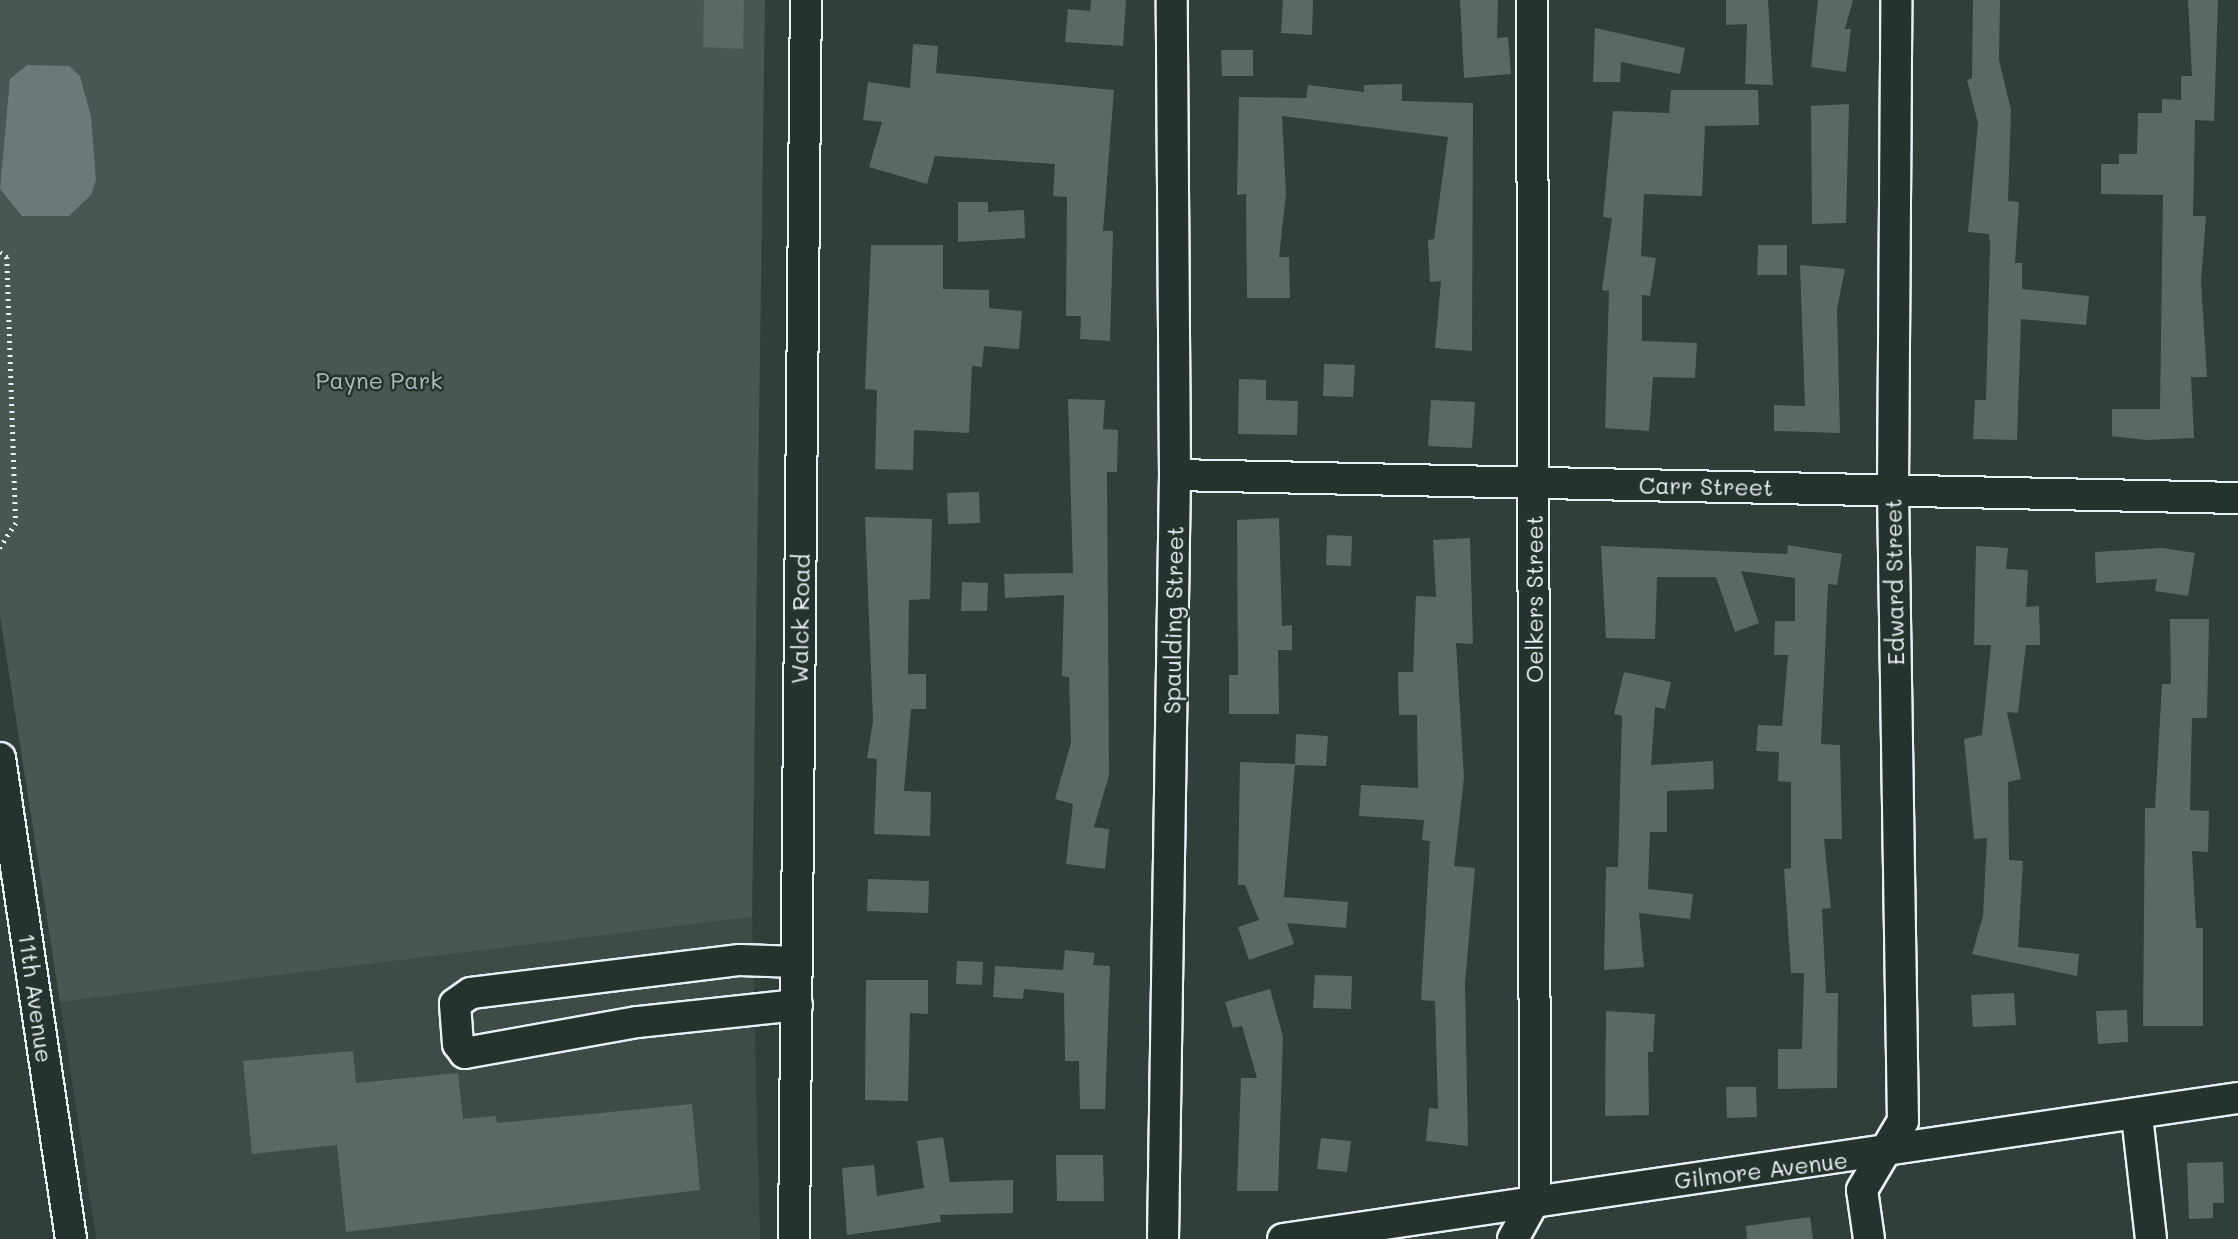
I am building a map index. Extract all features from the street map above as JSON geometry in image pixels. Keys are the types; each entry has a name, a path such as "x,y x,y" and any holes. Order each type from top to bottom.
{"street":[{"name":"Walck Road","path":"794,1239 806,0"},
{"name":"Spaulding Street","path":"1163,1239 1175,475 1172,0"},
{"name":"Oelkers Street","path":"1532,0 1535,1199"},
{"name":"Edward Street","path":"1869,1239 1862,1190 1879,1156 1903,1121 1893,488 1896,0"},
{"name":"Carr Street","path":"1175,475 1533,485 1893,488 2238,498"},
{"name":"11th Avenue","path":"0,758 71,1239"},
{"path":"797,962 740,960 484,991 455,1004 458,1044 465,1053 637,1022 797,1005"},
{"name":"Gilmore Avenue","path":"1283,1239 1535,1199 1879,1156 2238,1098"},
{"path":"2137,1116 2151,1239"},
{"path":"1513,1239 1535,1199"}],"path":[{"path":"0,252 7,257 16,523 0,548"}],"shaded area":[{"path":"27,65 69,66 80,76 91,117 96,180 91,195 69,216 22,216 0,189 10,79"},
{"path":"752,917 760,1239 96,1239 60,1002"}],"green space":[{"name":"Payne Park","path":"0,0 765,0 752,917 60,1002 0,616"}],"building":[{"path":"704,0 744,0 743,49 703,47"},
{"path":"1091,0 1126,0 1123,46 1065,42 1068,9 1090,11"},
{"path":"1283,0 1313,0 1312,35 1281,33"},
{"path":"1460,0 1498,0 1497,38 1508,37 1511,74 1464,78"},
{"path":"1726,0 1768,0 1773,85 1745,84 1747,24 1726,25"},
{"path":"1818,0 1853,0 1845,29 1851,29 1846,72 1811,67"},
{"path":"1973,0 2000,0 1999,60 2011,110 2008,201 2019,202 2015,263 2022,263 2022,289 2089,296 2086,325 2021,319 2017,440 1973,439 1975,400 1986,400 1990,247 1989,234 1968,232 1978,123 1967,80 1972,78"},
{"path":"2188,0 2218,0 2214,121 2195,120 2193,216 2206,216 2201,280 2207,377 2191,377 2194,438 2145,440 2112,436 2112,409 2160,409 2163,195 2101,194 2101,164 2119,164 2119,154 2137,154 2138,113 2162,113 2162,99 2181,100 2181,76 2192,76"},
{"path":"1595,28 1685,48 1680,74 1621,62 1620,82 1593,82"},
{"path":"913,44 938,46 936,73 1114,90 1103,231 1113,231 1110,341 1080,339 1081,316 1066,316 1067,197 1053,196 1055,164 935,156 927,184 869,167 882,122 863,120 868,82 910,88"},
{"path":"1221,50 1253,50 1253,76 1222,76"},
{"path":"1402,84 1402,101 1473,103 1472,351 1435,348 1441,281 1430,282 1428,240 1434,239 1448,137 1282,116 1286,194 1279,257 1289,257 1290,298 1247,298 1246,194 1237,195 1239,97 1306,98 1308,85 1364,92 1364,85"},
{"path":"1671,90 1758,90 1759,125 1705,126 1702,196 1644,194 1641,256 1656,258 1650,296 1642,295 1642,341 1697,343 1695,378 1653,377 1649,431 1605,428 1609,291 1602,290 1612,218 1603,217 1613,111 1669,113"},
{"path":"1849,104 1846,223 1812,224 1811,106"},
{"path":"958,202 988,202 988,212 1024,210 1025,238 958,242"},
{"path":"871,245 943,245 943,289 989,290 989,308 1022,311 1019,349 984,346 982,367 972,366 969,433 914,430 913,470 875,469 877,390 865,389"},
{"path":"1758,245 1787,245 1787,275 1757,275"},
{"path":"1800,265 1845,269 1837,309 1840,433 1774,431 1774,405 1805,406"},
{"path":"1324,364 1355,365 1353,397 1323,396"},
{"path":"1239,379 1266,380 1266,400 1298,401 1297,435 1238,434"},
{"path":"1068,399 1105,400 1103,429 1118,430 1117,472 1107,472 1109,775 1094,827 1109,829 1105,869 1066,864 1073,804 1055,799 1071,743 1069,677 1062,676 1064,595 1005,598 1004,574 1073,573"},
{"path":"1431,400 1475,402 1472,448 1428,446"},
{"path":"979,492 980,523 948,524 947,493"},
{"path":"865,517 932,519 930,599 909,600 908,674 926,674 926,709 911,709 904,791 931,792 930,836 874,834 877,759 867,758 873,721"},
{"path":"1279,518 1282,626 1292,625 1292,650 1278,650 1279,714 1229,714 1229,675 1238,675 1237,520"},
{"path":"1327,535 1352,536 1351,566 1326,565"},
{"path":"1470,538 1473,644 1456,643 1464,778 1454,866 1475,868 1465,983 1468,1146 1426,1141 1429,1108 1438,1109 1435,1001 1421,1000 1430,841 1422,840 1424,820 1359,816 1361,785 1418,788 1417,715 1399,715 1398,672 1413,672 1416,596 1436,597 1433,540"},
{"path":"1788,545 1842,554 1837,585 1828,584 1821,744 1840,745 1842,839 1824,839 1831,908 1822,909 1826,993 1838,993 1837,1088 1778,1089 1778,1049 1802,1049 1804,973 1791,973 1784,869 1791,868 1791,782 1778,781 1779,752 1756,751 1758,725 1782,726 1788,655 1774,655 1775,621 1795,621 1795,578 1741,571 1759,623 1735,632 1716,577 1657,577 1655,639 1606,638 1601,546 1787,554"},
{"path":"1976,546 2008,548 2006,569 2028,570 2026,607 2039,606 2040,645 2026,645 2018,713 2007,712 2021,779 2008,782 2009,860 2023,861 2018,947 2079,954 2077,976 1972,954 1983,916 1987,838 1974,839 1964,739 1982,735 1991,645 1974,645"},
{"path":"2162,548 2195,553 2188,596 2155,591 2157,579 2096,583 2095,552"},
{"path":"962,582 988,583 987,611 961,611"},
{"path":"2170,619 2209,619 2207,718 2192,718 2190,810 2209,811 2208,852 2192,851 2196,928 2203,928 2203,1026 2143,1026 2145,808 2155,808 2162,684 2171,684"},
{"path":"1624,672 1671,682 1665,709 1655,707 1651,765 1713,761 1714,789 1667,791 1667,832 1650,832 1648,889 1693,894 1690,919 1639,913 1644,967 1604,970 1606,867 1618,867 1622,716 1614,714"},
{"path":"1296,734 1328,736 1326,766 1295,765"},
{"path":"1240,762 1295,764 1284,897 1348,902 1346,928 1287,923 1294,944 1249,960 1238,927 1259,920 1245,885 1238,885"},
{"path":"868,879 929,881 928,913 867,911"},
{"path":"1065,950 1095,953 1093,965 1110,966 1105,1109 1080,1109 1079,1061 1065,1061 1064,993 1024,989 1023,999 993,997 995,966 1063,970"},
{"path":"957,961 983,962 982,985 956,984"},
{"path":"1315,975 1352,976 1351,1009 1313,1008"},
{"path":"866,980 928,980 928,1014 910,1013 908,1101 865,1100"},
{"path":"1270,989 1283,1037 1278,1191 1237,1191 1241,1078 1257,1078 1242,1026 1233,1028 1225,1002"},
{"path":"2014,993 2016,1025 1973,1027 1971,995"},
{"path":"2127,1010 2128,1042 2098,1044 2096,1011"},
{"path":"1606,1011 1655,1014 1653,1052 1648,1052 1649,1115 1605,1116"},
{"path":"353,1051 356,1083 458,1073 463,1119 496,1116 497,1123 692,1104 700,1190 346,1232 337,1145 252,1154 243,1061"},
{"path":"1726,1087 1756,1087 1757,1117 1727,1118"},
{"path":"943,1137 950,1182 1013,1180 1013,1213 940,1215 941,1222 847,1235 842,1168 874,1165 877,1196 924,1188 917,1141"},
{"path":"1321,1138 1351,1141 1347,1172 1317,1169"},
{"path":"1056,1155 1103,1155 1104,1201 1057,1201"},
{"path":"2223,1162 2224,1203 2213,1203 2213,1218 2189,1219 2187,1163"},
{"path":"1810,1217 1813,1239 1747,1239 1746,1226"}]}
